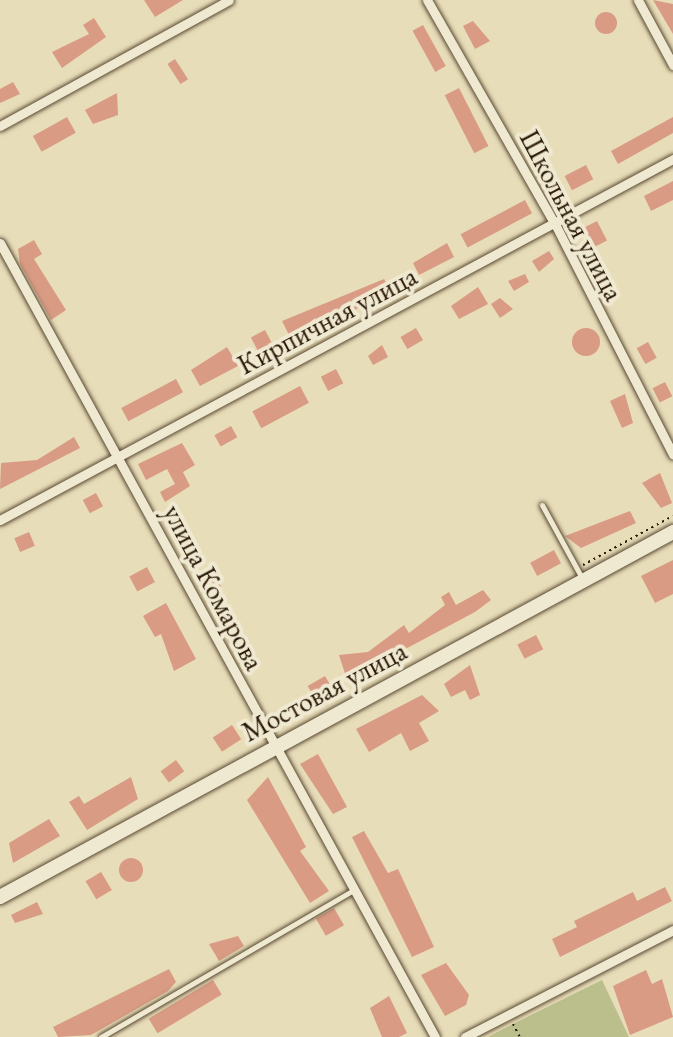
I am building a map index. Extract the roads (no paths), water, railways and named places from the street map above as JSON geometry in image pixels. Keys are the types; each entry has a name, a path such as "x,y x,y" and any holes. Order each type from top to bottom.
{"street":[{"path":"0,126 229,0"},
{"name":"Школьная улица","path":"427,0 555,224 673,455"},
{"path":"638,0 673,65"},
{"name":"Кирпичная улица","path":"0,520 673,159"},
{"name":"улица Комарова","path":"0,243 435,1037"},
{"name":"Мостовая улица","path":"0,897 275,747 580,574 673,532"},
{"path":"465,1037 673,930"}],"lane":[{"path":"542,505 580,574"},
{"path":"101,1037 354,890"}]}
